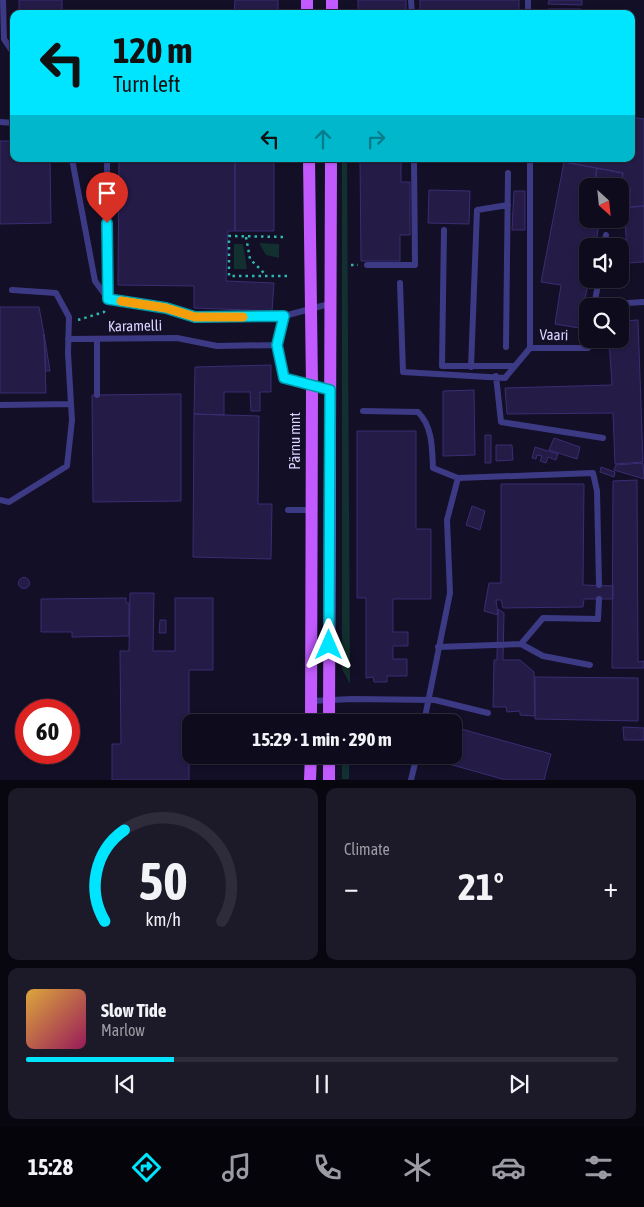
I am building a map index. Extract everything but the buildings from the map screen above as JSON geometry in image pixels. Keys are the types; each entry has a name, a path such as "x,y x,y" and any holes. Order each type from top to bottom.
{"main road":[{"name":"Pärnu mnt","path":"309,162 312,385 311,714"},
{"path":"328,714 331,162"},
{"path":"310,780 311,764"},
{"path":"329,764 329,780"}],"lane":[{"path":"3,0 4,39 10,48"},
{"path":"73,162 95,281 108,299 166,308 195,317 284,316 330,304"},
{"path":"107,162 108,299"},
{"path":"366,265 415,265 414,162"},
{"path":"530,162 530,348"},
{"path":"506,347 508,173"},
{"path":"471,367 477,210 508,205"},
{"path":"444,230 442,366 514,366"},
{"path":"400,283 403,372 496,376 501,422 604,438"},
{"path":"0,500 9,502 68,466 72,420 68,339 69,317 56,293 12,290"},
{"path":"629,303 644,302"},
{"path":"284,316 277,345 284,378 330,390"},
{"name":"Karamelli","path":"68,339 178,338 217,346 277,345"},
{"path":"97,339 97,395"},
{"name":"Vaari","path":"496,376 505,378 530,348 579,348"},
{"path":"0,405 70,404"},
{"path":"364,411 418,412 423,416 432,439 433,468 458,478 592,473 597,491 599,585"},
{"path":"426,714 450,593 447,520 458,478"},
{"path":"288,510 311,510"},
{"path":"521,644 543,618 598,619 599,599"},
{"path":"438,647 521,644 544,656 590,665"},
{"path":"311,701 352,699 436,700 488,713"},
{"path":"411,780 415,764"}],"path":[{"path":"287,237 229,236 229,276 287,276"},
{"path":"246,237 250,258 267,276"},
{"path":"69,322 88,319 104,312 108,299"}],"green space":[{"path":"342,162 347,162 350,684 342,669"},
{"path":"259,243 279,244 279,258 266,255"},
{"path":"234,244 243,244 247,269 234,269"},
{"path":"342,764 349,764 349,779 342,779"}],"slow traffic":[{"path":"121,301 166,308 195,317 243,317"}],"route":[{"path":"107,223 108,299 166,308 195,317 284,316 277,345 284,378 330,390 329,645"}]}
